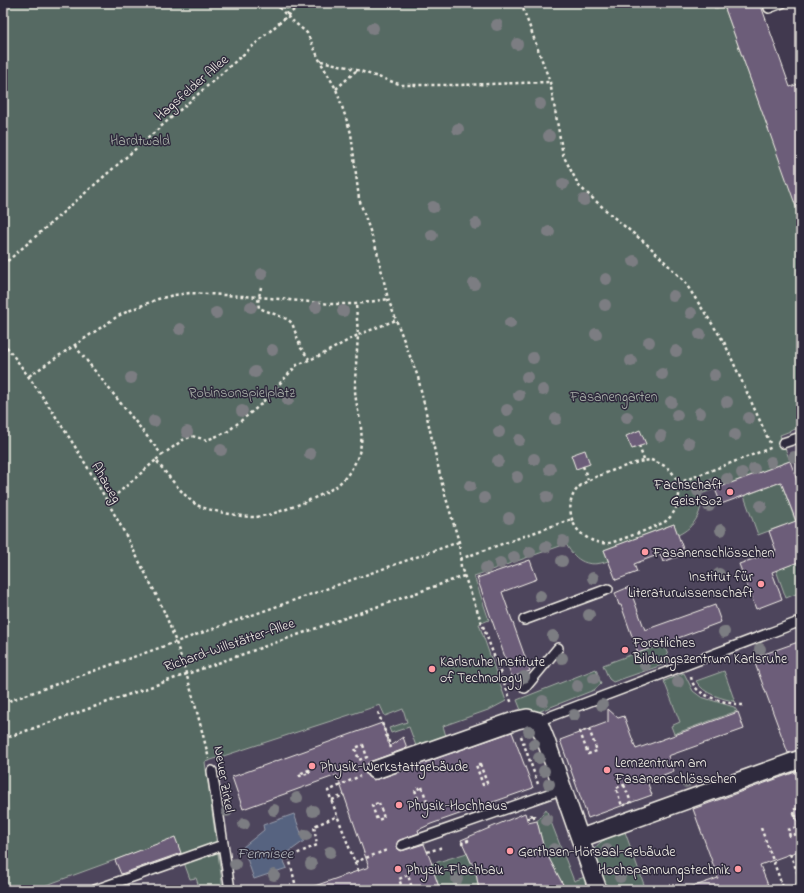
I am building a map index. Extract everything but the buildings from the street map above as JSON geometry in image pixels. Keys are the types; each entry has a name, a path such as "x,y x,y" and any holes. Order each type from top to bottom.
{"street":[{"path":"368,773 517,720 528,718 538,721 581,838 598,890"},
{"path":"581,838 801,759"}],"lane":[{"path":"769,8 782,3"},
{"path":"783,443 801,437"},
{"path":"524,620 608,589"},
{"path":"538,721 796,623 801,625"},
{"path":"525,688 558,648"},
{"name":"Neuer Zirkel","path":"212,771 230,890"},
{"path":"402,845 563,789"},
{"path":"95,890 223,845"}],"path":[{"path":"275,3 287,16 307,33 320,61 336,89 351,133 359,199 376,251 388,299 418,377 443,488 459,542 461,567 517,720 542,796"},
{"path":"287,3 287,16"},
{"name":"Hagsfelder Allee","path":"3,265 302,3"},
{"path":"521,3 550,82 563,155 579,186 649,246 684,281 724,342 772,448"},
{"path":"320,61 357,70 402,85 550,82"},
{"path":"336,89 357,70"},
{"path":"260,287 260,297 258,302 259,308 287,319 292,323 301,348 309,359"},
{"path":"29,376 118,316 158,299 174,295 190,293 260,297 318,303 356,304 388,299"},
{"path":"156,460 181,490 196,505 241,517 255,517 279,512 335,487 349,473 359,453 362,434 355,391 358,335 356,304"},
{"path":"108,502 162,455 183,440 192,436 207,440 227,432 259,406 297,365 322,355 358,335 396,320"},
{"name":"Ahaweg","path":"3,342 29,376 108,502 160,600 187,674"},
{"path":"75,346 162,455"},
{"path":"678,483 783,443"},
{"path":"639,446 644,460"},
{"path":"644,460 651,460 670,470 678,483 680,492 679,502 674,513 665,522 608,543 596,542 585,537 577,529 572,519 570,510 571,499 577,490 586,480 644,460"},
{"path":"583,466 588,480"},
{"path":"460,559 572,519"},
{"path":"637,533 639,537"},
{"name":"Richard-Willstätter-Allee","path":"3,704 459,542"},
{"name":"Richard-Willstätter-Allee","path":"3,739 464,576"},
{"path":"686,664 696,689 716,699 743,705"},
{"name":"Neuer Zirkel","path":"187,674 212,771"},
{"path":"378,712 396,763"},
{"path":"589,729 597,751 588,754 580,732 589,729"},
{"path":"362,745 367,757 359,760 355,748 362,745"},
{"path":"480,764 487,784 483,785 476,765 480,764"},
{"path":"358,871 328,791 368,773"},
{"path":"624,785 631,802 622,806 616,788 624,785"},
{"path":"422,787 427,802 420,805 415,790 422,787"},
{"path":"332,800 344,795"},
{"path":"379,803 384,818 377,820 372,805 379,803"},
{"path":"800,826 788,830 790,836 801,832 800,826 793,810 801,807"},
{"path":"529,810 533,822"},
{"path":"295,883 289,856 317,845 314,826 338,816"},
{"path":"795,816 801,816"},
{"path":"761,828 784,890 801,882 790,854"},
{"path":"427,852 440,848"},
{"path":"355,862 387,850"},
{"path":"797,869 801,868"},
{"path":"403,890 399,879 408,875 412,888 407,890"}],"shaded area":[{"name":"Karlsruhe Institute of Technology","path":"801,427 801,890 3,890 3,803 489,620 474,576 566,544 573,556 589,564 604,550 674,524 678,535 693,525 696,520 702,503 701,494 790,461 780,435"}],"green space":[{"path":"3,3 713,3 715,9 724,6 763,114 801,211 801,427 780,435 790,461 701,494 701,507 697,518 684,532 678,535 674,524 604,550 608,561 595,564 584,562 574,555 566,544 474,576 489,620 479,624 506,701 491,709 443,726 446,736 416,746 409,727 391,733 389,728 407,722 403,709 385,716 380,705 205,762 223,889 200,890 196,878 190,879 175,838 33,890 3,890"},
{"path":"781,482 801,536 782,526 758,535 744,496"},
{"path":"801,561 801,592 786,598 776,570"},
{"path":"663,643 671,662 613,682 609,679 603,665"},
{"path":"596,669 601,684 594,690 538,712 530,713 521,710 517,700"},
{"path":"724,671 735,702 708,693 699,686 696,681"},
{"path":"684,673 693,691 701,697 734,707 737,711 674,734 671,726 680,722 664,681"},
{"path":"546,809 574,881 587,876 590,886 582,890 566,890 544,849 537,821"},
{"path":"625,832 646,890 607,890 593,852 602,841"},
{"path":"467,853 476,873 479,890 440,890 431,864"}],"water":[{"name":"Fermisee","path":"294,814 304,841 282,857 287,868 254,879 243,847 264,830 263,825"}],"place":[{"name":"Fachschaft GeistSoz","path":"730,492"},
{"name":"Fasanenschlösschen","path":"645,552"},
{"name":"Institut für Literaturwissenschaft","path":"761,584"},
{"name":"Forstliches Bildungszentrum Karlsruhe","path":"625,650"},
{"name":"Karlsruhe Institute of Technology","path":"432,669"},
{"name":"Physik-Werkstattgebäude","path":"312,766"},
{"name":"Lernzentrum am Fasanenschlösschen","path":"607,770"},
{"name":"Physik-Hochhaus","path":"399,805"},
{"name":"Gerthsen-Hörsaal-Gebäude","path":"510,851"},
{"name":"Physik-Flachbau","path":"398,869"},
{"name":"Hochspannungstechnik","path":"738,869"}],"park label":[{"name":"Hardtwald","path":"140,140"},
{"name":"Robinsonspielplatz","path":"242,392"},
{"name":"Fasanengarten","path":"614,396"}]}
